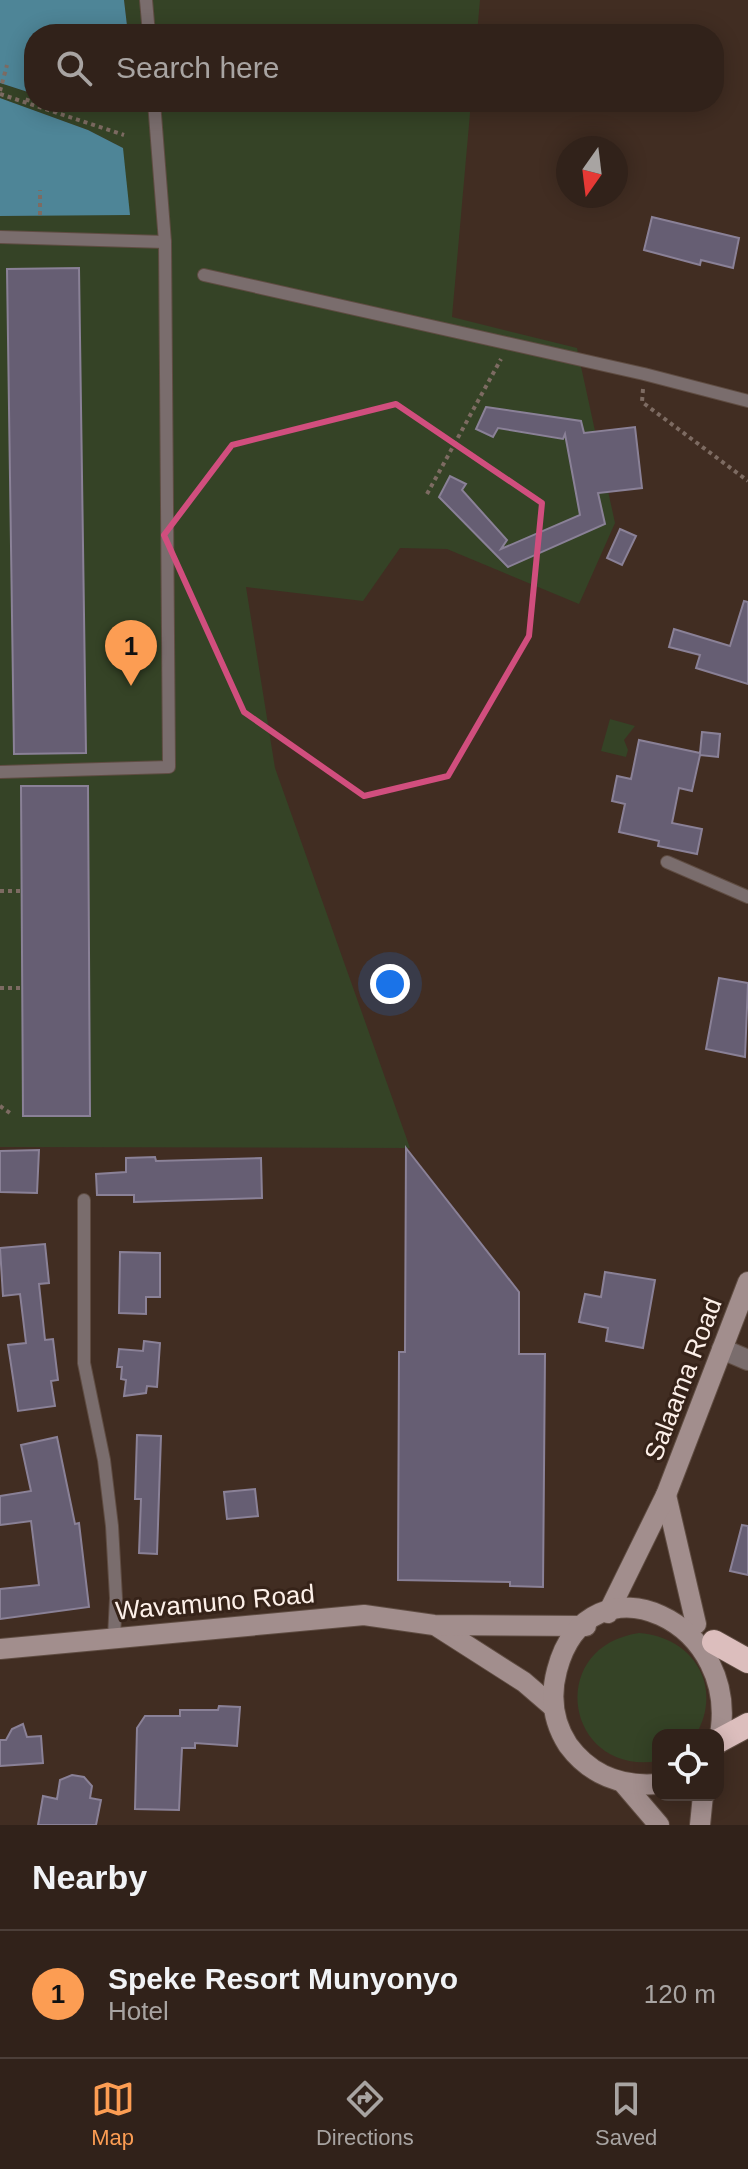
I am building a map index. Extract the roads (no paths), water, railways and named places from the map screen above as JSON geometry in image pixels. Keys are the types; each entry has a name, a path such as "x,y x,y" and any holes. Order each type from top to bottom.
{"highway":[{"path":"714,1642 748,1661"},
{"path":"724,1739 748,1725"}],"main road":[{"name":"Salaama Road","path":"608,1613 666,1495 748,1282"},
{"name":"Salaama Road","path":"666,1495 696,1624"},
{"path":"652,1784 624,1784 598,1774 577,1756 561,1734 553,1707 553,1684 559,1662 586,1626 608,1613 631,1607 653,1607 676,1613 696,1624 714,1642 727,1665 732,1690 730,1716 724,1730"},
{"name":"Wavamuno Road","path":"0,1649 364,1615 434,1625 586,1626"},
{"name":"Wavamuno Road","path":"434,1625 489,1658 553,1707"},
{"path":"624,1784 659,1825"},
{"path":"700,1825 702,1801"}],"street":[{"path":"722,1349 748,1360"}],"lane":[{"path":"146,0 148,24"},
{"path":"0,772 169,767 165,242 155,112"},
{"path":"0,237 165,242"},
{"path":"204,275 644,374 748,401"},
{"path":"667,862 748,897"},
{"path":"84,1200 84,1363 104,1460 112,1526 116,1598 114,1637"}],"water":[{"path":"0,0 124,0 127,24 24,24 24,91 0,83"},
{"path":"0,98 24,107 24,112 38,112 88,130 123,148 130,215 0,216"}],"place":[{"name":"Speke Resort Munyonyo","path":"131,686"}]}
